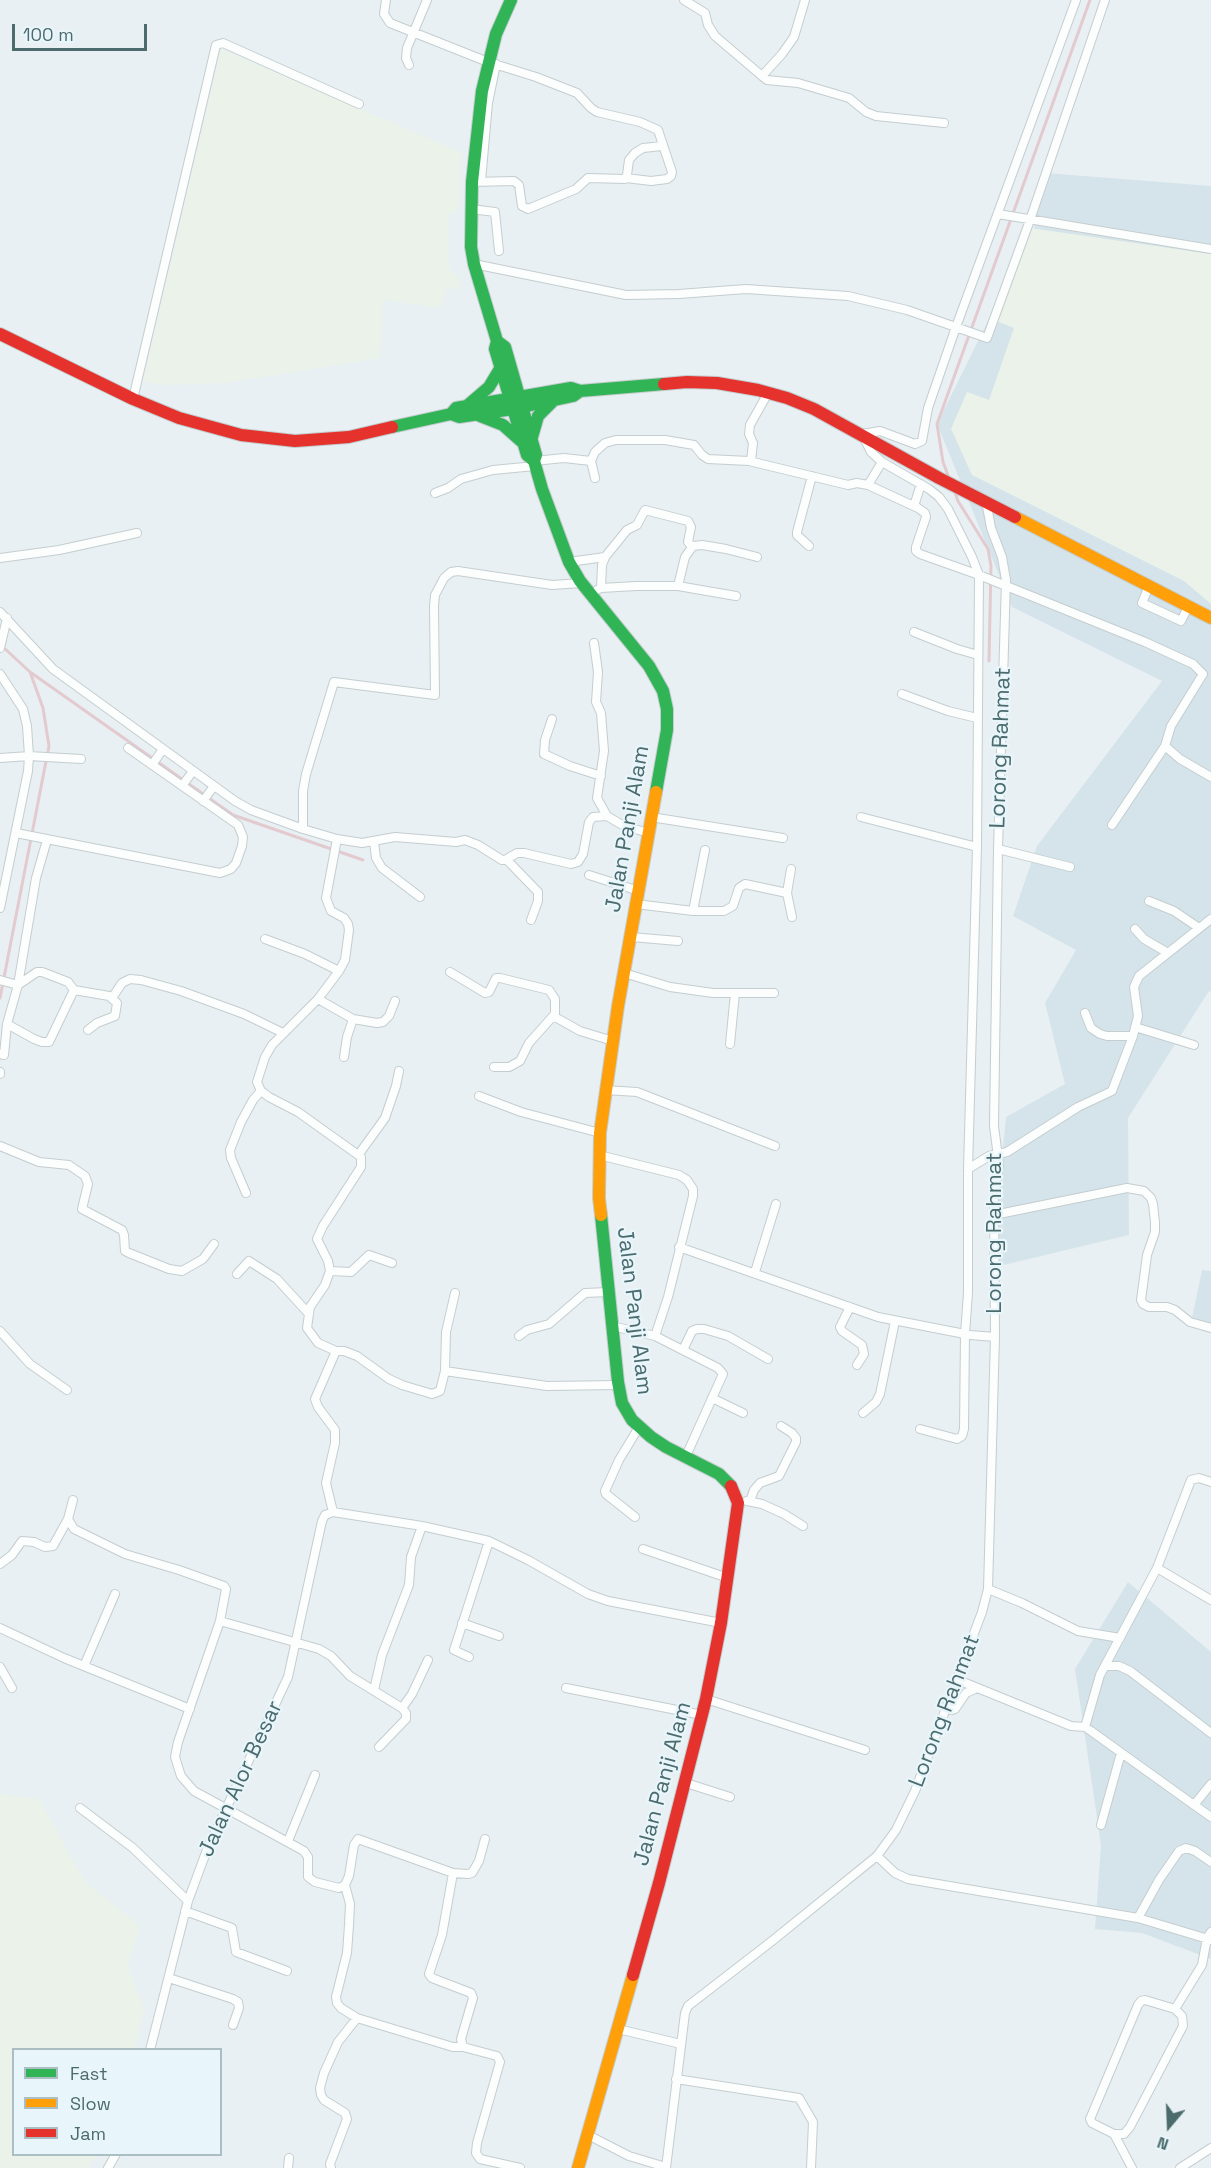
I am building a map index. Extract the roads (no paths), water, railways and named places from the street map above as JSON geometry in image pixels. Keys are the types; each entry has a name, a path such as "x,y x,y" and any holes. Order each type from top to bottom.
{"main road":[{"name":"Jalan Panji Alam","path":"511,0 496,34 492,63 478,118 476,181 471,209 471,247 474,264 497,341 505,347 506,369 528,441 527,455 535,463 569,562 581,583 596,592 649,666 666,699 667,730 624,973 600,1134 599,1198 618,1385 627,1413 639,1427 658,1442 719,1474 744,1501 738,1512 721,1623 686,1783 578,2168"},
{"path":"0,334 134,399 179,417 241,435 295,441 335,440 451,414 456,408 471,410 503,425 528,441 538,416 553,396"},
{"path":"471,410 506,369 526,384 553,396"},
{"path":"471,410 553,396 573,396 580,391 687,382 726,385 768,393 800,403 862,434 939,478 1211,618"}],"street":[{"path":"386,0 384,14 387,21 413,33 579,94 597,112 654,127 661,132 662,146 672,172 667,179 651,181 626,178 588,178 576,189 528,209 522,206 517,183 509,180 476,181"},
{"path":"410,65 406,54 427,0"},
{"path":"684,0 705,13 708,25 715,36 768,80 798,83 849,98 866,112 876,116 944,123"},
{"path":"762,76 794,37 805,0"},
{"path":"920,1430 957,1439 963,1434 968,1335 980,576 948,509 934,492 882,462 872,452 862,434 880,431 915,444 920,443 924,435 928,408 956,327 1076,0"},
{"path":"474,264 626,295 746,289 848,296 907,310 987,338 1105,0"},
{"path":"134,399 216,45 223,43 359,104"},
{"path":"626,178 629,160 635,153 643,148 662,146"},
{"path":"471,209 495,212 499,251"},
{"path":"998,214 1211,249"},
{"path":"751,461 753,444 749,434 750,425 768,393"},
{"path":"595,478 591,461 600,446 610,441 655,439 694,445 702,456 708,459 751,461 849,485 857,483 868,485 923,511 926,517 916,547 917,552 1144,642 1193,664 1203,674 1172,726 1165,746 1112,825"},
{"path":"435,493 461,479 493,470 564,458 591,461"},
{"path":"868,485 882,462"},
{"path":"809,546 796,532 812,476"},
{"path":"914,506 921,484"},
{"name":"Lorong Rahmat","path":"666,2168 676,2079 685,2013 688,2006 877,1856 896,1830 915,1791 958,1680 988,1589 994,1337 994,1215 999,1165 994,1126 1004,586 1002,557 991,528 986,501"},
{"path":"692,547 688,542 691,527 688,521 647,510 637,525 627,530 605,557 596,592 678,586 736,596"},
{"path":"0,558 59,550 137,533"},
{"path":"678,586 685,557 692,547 702,545 757,557"},
{"path":"569,562 605,557"},
{"path":"303,829 303,791 306,774 334,682 435,695 434,606 435,595 444,578 451,572 458,571 552,585 581,583"},
{"path":"1149,586 1142,603 1180,621 1188,607"},
{"path":"0,648 4,618"},
{"path":"4,618 53,669 158,757 183,785 303,829 335,847 395,837 456,842 465,840 478,845 502,860 507,860 538,892 538,901 531,920"},
{"path":"914,632 978,655"},
{"path":"594,643 598,672 596,702 601,713 604,752 597,798 607,816"},
{"path":"0,674 23,709 27,726 29,756 20,834 0,908"},
{"path":"902,694 948,711 977,718"},
{"path":"552,719 545,740 544,754 570,766 601,776"},
{"path":"1165,746 1180,759 1211,777"},
{"path":"20,834 220,873 227,872 239,856 243,837 241,829 192,773 158,757 128,748"},
{"path":"0,758 39,756 81,759"},
{"path":"183,785 192,773"},
{"path":"507,860 512,854 524,853 574,864 583,854 591,819 597,815 607,816 624,826 649,833"},
{"path":"651,817 783,838"},
{"path":"861,817 976,847"},
{"path":"0,1053 4,1054 15,984 44,840"},
{"path":"374,842 376,858 382,868 420,897"},
{"path":"335,847 327,902 331,911 346,920 349,930 345,960 318,999 272,1045 257,1079 261,1091 298,1112 359,1154 362,1161 361,1167 317,1239 328,1261 330,1271 325,1285 313,1302 307,1324 308,1331 318,1343 336,1351 344,1351 357,1356 402,1385 432,1394 440,1391 445,1371 446,1332 455,1293"},
{"path":"998,849 1070,867"},
{"path":"693,911 705,850"},
{"path":"792,869 787,894 792,916"},
{"path":"589,875 639,891"},
{"path":"636,904 716,912 733,906 740,888 745,884 787,894"},
{"path":"1149,902 1174,911 1199,928"},
{"path":"970,1167 986,1157 1013,1148 1078,1107 1112,1091 1134,1031 1138,1013 1134,987 1136,982 1142,973 1211,919"},
{"path":"1135,929 1144,939 1168,953"},
{"path":"631,937 678,941"},
{"path":"265,939 305,954 339,971"},
{"path":"0,980 15,984 37,972 42,972 68,982 74,990 112,998 117,1003 115,1016 97,1023 88,1030"},
{"path":"450,972 485,993 489,992 496,978 500,978 549,990 555,999 554,1015 529,1043 520,1061 509,1066 494,1067"},
{"path":"624,973 670,987 713,993 774,993"},
{"path":"112,998 122,983 130,979 141,980 181,991 244,1014 283,1033"},
{"path":"8,1024 38,1041 49,1042 74,990"},
{"path":"730,1044 735,993"},
{"path":"318,999 354,1019 381,1023 389,1016 394,1001"},
{"path":"1085,1013 1091,1028 1100,1034 1107,1036 1134,1031 1194,1045"},
{"path":"554,1015 580,1031 613,1041"},
{"path":"344,1057 347,1036 354,1019"},
{"path":"359,1154 385,1118 399,1071"},
{"path":"605,1090 637,1092 775,1146"},
{"path":"246,1193 231,1158 230,1150 241,1122 253,1100 261,1091"},
{"path":"479,1096 521,1112 600,1134"},
{"path":"0,1146 39,1162 69,1165 85,1176 88,1184 82,1209 122,1230 125,1251 129,1253 169,1269 182,1271 203,1259 214,1244"},
{"path":"599,1155 679,1175 692,1184 693,1197 668,1297 654,1336"},
{"path":"994,1215 1127,1188 1144,1191 1153,1204 1155,1232 1147,1255 1141,1300 1149,1307 1167,1307 1175,1310 1190,1322 1211,1328"},
{"path":"755,1272 776,1204"},
{"path":"679,1247 895,1321 968,1335 994,1337"},
{"path":"330,1271 351,1272 369,1255 392,1263"},
{"path":"237,1274 249,1261 271,1273 309,1314"},
{"path":"519,1336 527,1330 549,1324 585,1293 608,1292"},
{"path":"850,1307 840,1327 842,1331 862,1345 864,1354 857,1365"},
{"path":"863,1413 878,1399 895,1321"},
{"path":"612,1326 654,1336 722,1372 722,1377 686,1456"},
{"path":"683,1350 692,1331 704,1329 728,1336 768,1359"},
{"path":"0,1331 30,1364 67,1390"},
{"path":"336,1351 315,1399 318,1407 335,1430 335,1443 326,1481 333,1512 422,1526 489,1541 588,1594 608,1601 721,1623"},
{"path":"445,1371 547,1386 618,1385"},
{"path":"712,1398 743,1413"},
{"path":"781,1426 792,1433 796,1442 779,1476 760,1483 744,1501 784,1514 803,1526"},
{"path":"635,1517 605,1491 619,1460 639,1427"},
{"path":"1085,1728 1100,1676 1157,1568 1191,1480 1196,1477 1211,1482"},
{"path":"0,1564 12,1555 22,1541 34,1542 45,1547 53,1546 68,1519 73,1500"},
{"name":"Jalan Alor Besar","path":"150,2048 188,1900 208,1847 288,1677 322,1521 325,1515 333,1512"},
{"path":"68,1519 74,1529 126,1554 224,1586 227,1593 220,1621 175,1757 181,1776 194,1791 288,1840 304,1851 308,1857 308,1877 315,1882 339,1888 345,1885"},
{"path":"374,1690 382,1655 409,1586 411,1557 422,1526"},
{"path":"469,1657 454,1650 489,1541"},
{"path":"643,1549 728,1578"},
{"path":"1157,1568 1211,1600"},
{"path":"988,1589 1078,1631 1120,1638"},
{"path":"84,1666 115,1594"},
{"path":"220,1621 319,1649 331,1656 350,1676 402,1708 406,1713 406,1719 379,1747"},
{"path":"462,1623 499,1636"},
{"path":"0,1628 84,1666 190,1709"},
{"path":"402,1708 412,1694 428,1660"},
{"path":"1106,1666 1119,1666 1130,1671 1211,1733"},
{"path":"0,1667 12,1688"},
{"path":"958,1680 1071,1726 1085,1728 1211,1817"},
{"path":"566,1688 702,1715"},
{"path":"946,1708 955,1709 966,1693 977,1688"},
{"path":"706,1699 865,1750"},
{"path":"1101,1825 1121,1753"},
{"path":"288,1840 315,1775"},
{"path":"686,1783 730,1797"},
{"path":"1194,1805 1211,1784"},
{"path":"80,1808 133,1848 188,1900"},
{"path":"485,1839 479,1861 472,1873 468,1874 453,1873 358,1839 354,1845 349,1876 345,1885 350,1904 347,1953 336,1997 341,2008 357,2018 453,2047 463,2047 497,2056 500,2062 476,2153 480,2159 520,2168"},
{"path":"1138,1918 1159,1880 1179,1851 1186,1848 1196,1851 1211,1862"},
{"path":"877,1856 895,1874 908,1879 1138,1918 1210,1937 1202,1965 1175,2009"},
{"path":"453,1873 442,1935 429,1974 432,1978 471,1992 473,1998 461,2040 463,2047"},
{"path":"185,1911 232,1928 236,1952 287,1971"},
{"path":"169,1978 238,2002 239,2007 233,2025"},
{"path":"1146,2000 1175,2009 1182,2016 1183,2026 1130,2127 1124,2134 1114,2134 1090,2119 1138,2005 1141,2001 1146,2000"},
{"path":"331,2168 330,2164 347,2119 345,2114 324,2100 320,2088 338,2042 357,2018"},
{"path":"618,2029 681,2043"},
{"path":"676,2079 799,2098 813,2122 811,2168"},
{"path":"1114,2134 1132,2168"},
{"path":"588,2135 629,2156 666,2168"},
{"path":"1180,2168 1211,2148"},
{"path":"288,2168 289,2158"}],"waterway":[{"path":"949,478 943,462 937,424 1090,0"},
{"path":"954,490 958,501 988,549 991,566 989,661"},
{"path":"0,998 49,746 43,708 30,672 3,647"},
{"path":"30,672 233,815 363,860"}]}
